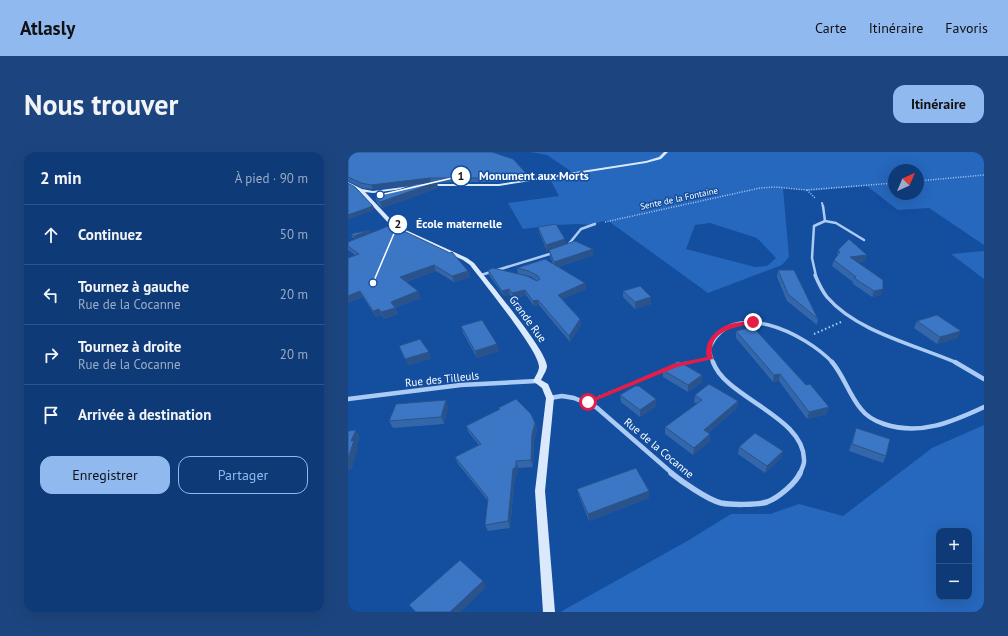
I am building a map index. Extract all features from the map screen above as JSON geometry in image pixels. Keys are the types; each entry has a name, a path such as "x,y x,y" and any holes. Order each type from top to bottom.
{"street":[{"path":"360,189 373,192 418,186 499,185 646,162 660,158 666,152"},
{"name":"Grande Rue","path":"348,183 360,189 396,227 465,259 472,264 532,342 543,367 538,381"},
{"path":"399,193 418,186"},
{"path":"373,202 380,200"},
{"path":"822,203 825,221"},
{"path":"864,240 836,223 825,221 814,226 812,261 816,277 823,294 832,304 850,317 904,342 962,364 984,379"},
{"path":"481,275 496,272 562,250 567,247 581,229 595,224"},
{"path":"389,229 396,227"},
{"path":"711,358 708,350 718,333 729,326 753,322 780,328 803,339 822,352 835,366 856,406 875,420 902,428 933,428 955,421 984,407"},
{"name":"Rue de la Cocanne","path":"550,398 570,396 588,402 596,407 680,480 720,503 745,504 766,502 792,486 798,479 804,462 801,444 786,425 724,379 715,368 711,358"},
{"path":"538,381 545,386 550,398 540,491 549,612"},
{"name":"Rue des Tilleuls","path":"348,399 461,385 538,381"}],"path":[{"path":"924,180 984,175"},
{"name":"Sente de la Fontaine","path":"595,224 760,188 775,187 806,190 888,183"},
{"path":"803,339 850,317"},
{"path":"676,365 711,358"},
{"path":"588,402 671,367"}],"shaded area":[{"path":"530,152 984,152 984,245 929,208 898,210 867,186 811,191 783,188 789,257 782,265 708,293 607,220 590,225 555,225 523,229 508,203 559,196 550,179 572,172 547,155","holes":["710,223 757,238 776,258 767,266 755,267 686,249 695,225"]},
{"path":"984,251 984,279 951,254"},
{"path":"984,425 984,612 562,612 689,540 731,514 770,514 799,504 843,516 932,448"}],"building":[{"path":"348,152 492,152 513,159 527,174 498,178 430,178 371,185 361,183 348,177"},
{"path":"437,182 380,202 375,198 416,184"},
{"path":"348,183 355,187 373,206 348,215"},
{"path":"556,224 565,239 546,245 538,227"},
{"path":"391,225 450,253 452,252 468,271 452,276 434,265 400,277 418,291 391,302 395,308 381,312 379,309 373,311 360,291 348,296 348,258 359,254 348,246 348,242"},
{"path":"370,230 354,236 351,234"},
{"path":"849,239 867,255 850,257 883,280 883,289 874,291 854,278 856,277 834,260 840,252 838,250"},
{"path":"575,241 593,249 554,262 549,250"},
{"path":"545,259 585,283 558,295 580,319 569,336 538,300 533,301 525,290 512,293 509,289 502,291 488,270 493,268 527,276 537,281 540,279 538,276 529,271 517,268"},
{"path":"778,270 794,270 818,319 788,294"},
{"path":"640,286 651,297 635,302 623,291"},
{"path":"937,315 961,331 940,337 917,321"},
{"path":"482,320 497,344 475,351 461,326"},
{"path":"753,327 806,385 810,384 829,407 809,412 780,374 774,375 736,331"},
{"path":"420,339 429,352 405,359 399,346"},
{"path":"678,361 702,375 688,385 663,370"},
{"path":"709,384 738,401 704,430 710,434 694,448 665,427 702,400 695,395"},
{"path":"635,386 639,386 656,399 640,410 620,395"},
{"path":"516,399 531,414 535,423 532,434 531,460 516,461 516,467 513,469 508,521 485,525 488,498 455,457 481,444 466,426"},
{"path":"446,400 441,417 389,421 396,404"},
{"path":"856,428 890,439 886,456 852,444"},
{"path":"356,430 351,441 354,440 348,459 348,431"},
{"path":"755,433 783,451 767,466 739,447"},
{"path":"636,468 649,491 588,514 577,489"},
{"path":"460,560 483,581 450,612 416,612 409,605"}],"place":[{"name":"Monument aux Morts","path":"380,195"},
{"name":"École maternelle","path":"373,283"}],"route":[{"path":"588,402 676,365 711,358 708,350 718,333 729,326 753,322"}]}
